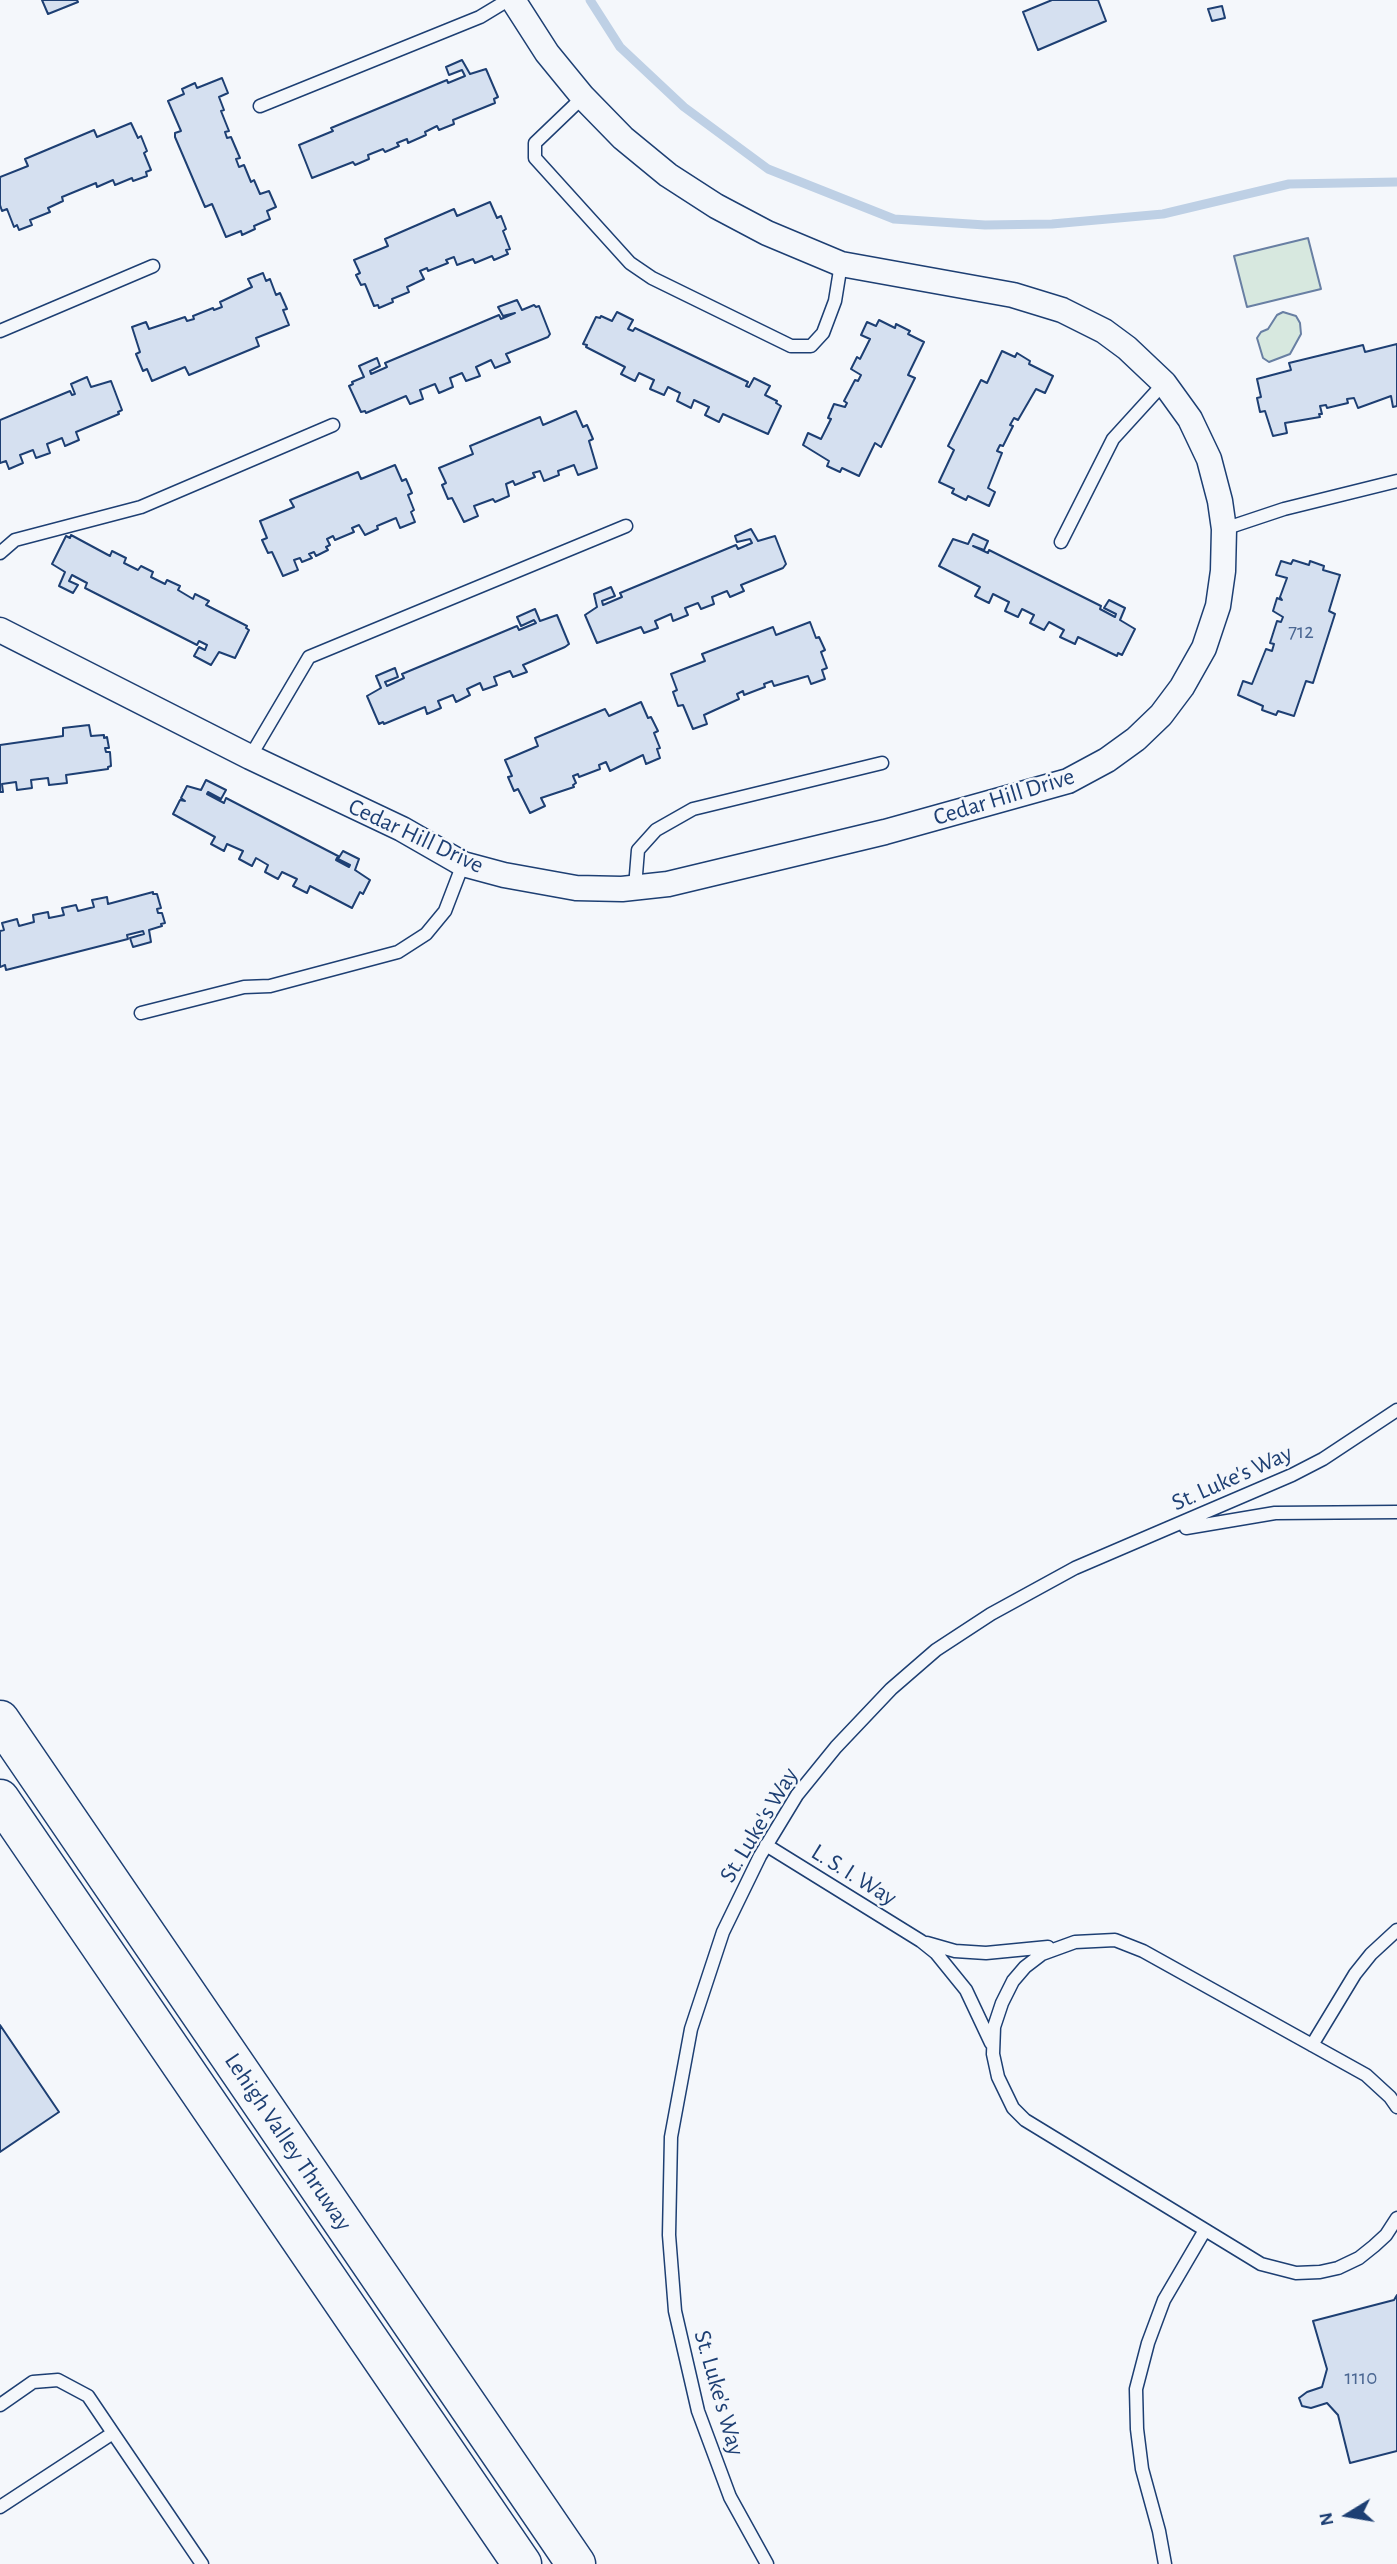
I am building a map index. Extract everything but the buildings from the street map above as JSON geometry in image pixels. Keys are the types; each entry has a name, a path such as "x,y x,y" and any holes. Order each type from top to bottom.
{"highway":[{"name":"Lehigh Valley Thruway","path":"0,1720 576,2564"},
{"name":"Lehigh Valley Thruway","path":"0,1799 522,2564"}],"street":[{"name":"Cedar Hill Drive","path":"0,630 250,757 402,829 463,863 552,886 576,888 668,884 885,832 1068,781 1107,760 1136,739 1161,715 1182,687 1204,648 1218,606 1223,571 1224,529 1209,459 1190,419 1164,383 1120,342 1062,310 1013,295 841,264 767,233 716,206 659,167 623,138 583,97 547,53 510,0"}],"lane":[{"path":"260,106 480,17 510,0"},
{"path":"583,97 535,144 535,158 629,263 652,278 791,346 811,346 823,333 831,312 841,264"},
{"path":"0,331 153,266"},
{"path":"1061,542 1113,439 1164,383"},
{"path":"0,553 15,540 141,507 333,425"},
{"path":"1224,529 1284,509 1397,481"},
{"path":"250,757 309,657 626,526"},
{"path":"635,887 638,850 656,830 693,809 882,763"},
{"path":"141,1013 244,987 270,986 398,952 426,934 445,911 463,863"},
{"name":"St. Luke's Way","path":"767,2564 730,2497 698,2411 676,2311 671,2274 669,2211 671,2137 691,2029 723,1932 766,1845 814,1773 862,1719 915,1667 946,1643 991,1614 1075,1568 1292,1475 1346,1445 1397,1410"},
{"path":"1125,1546 1175,1531 1259,1514 1311,1511 1397,1512"},
{"name":"L. S. I. Way","path":"766,1845 920,1941"},
{"path":"1312,2045 1355,1974 1371,1954 1397,1930"},
{"path":"920,1941 955,1951 986,1953 1006,1953 1103,1939 1129,1944 1366,2075 1390,2097 1397,2108"},
{"path":"920,1941 942,1958 965,1990 985,2028 998,2077 1008,2099 1032,2126 1261,2264 1277,2270 1303,2273 1338,2268 1359,2258 1386,2235 1397,2218"},
{"path":"993,2054 996,2018 1013,1981 1042,1954 1067,1944"},
{"path":"1165,2564 1142,2469 1136,2389 1148,2343 1164,2300 1205,2230"},
{"path":"0,2405 33,2382 58,2380 88,2396 202,2564"},
{"path":"0,2507 113,2432"}],"shaded area":[{"path":"1308,238 1321,289 1247,307 1234,256"},
{"path":"1283,312 1296,316 1301,334 1290,354 1269,362 1263,358 1257,338 1261,332 1268,329 1277,315"}],"waterway":[{"path":"590,0 620,47 684,107 768,169 894,219 985,225 1052,224 1163,214 1289,184 1397,182"}]}
